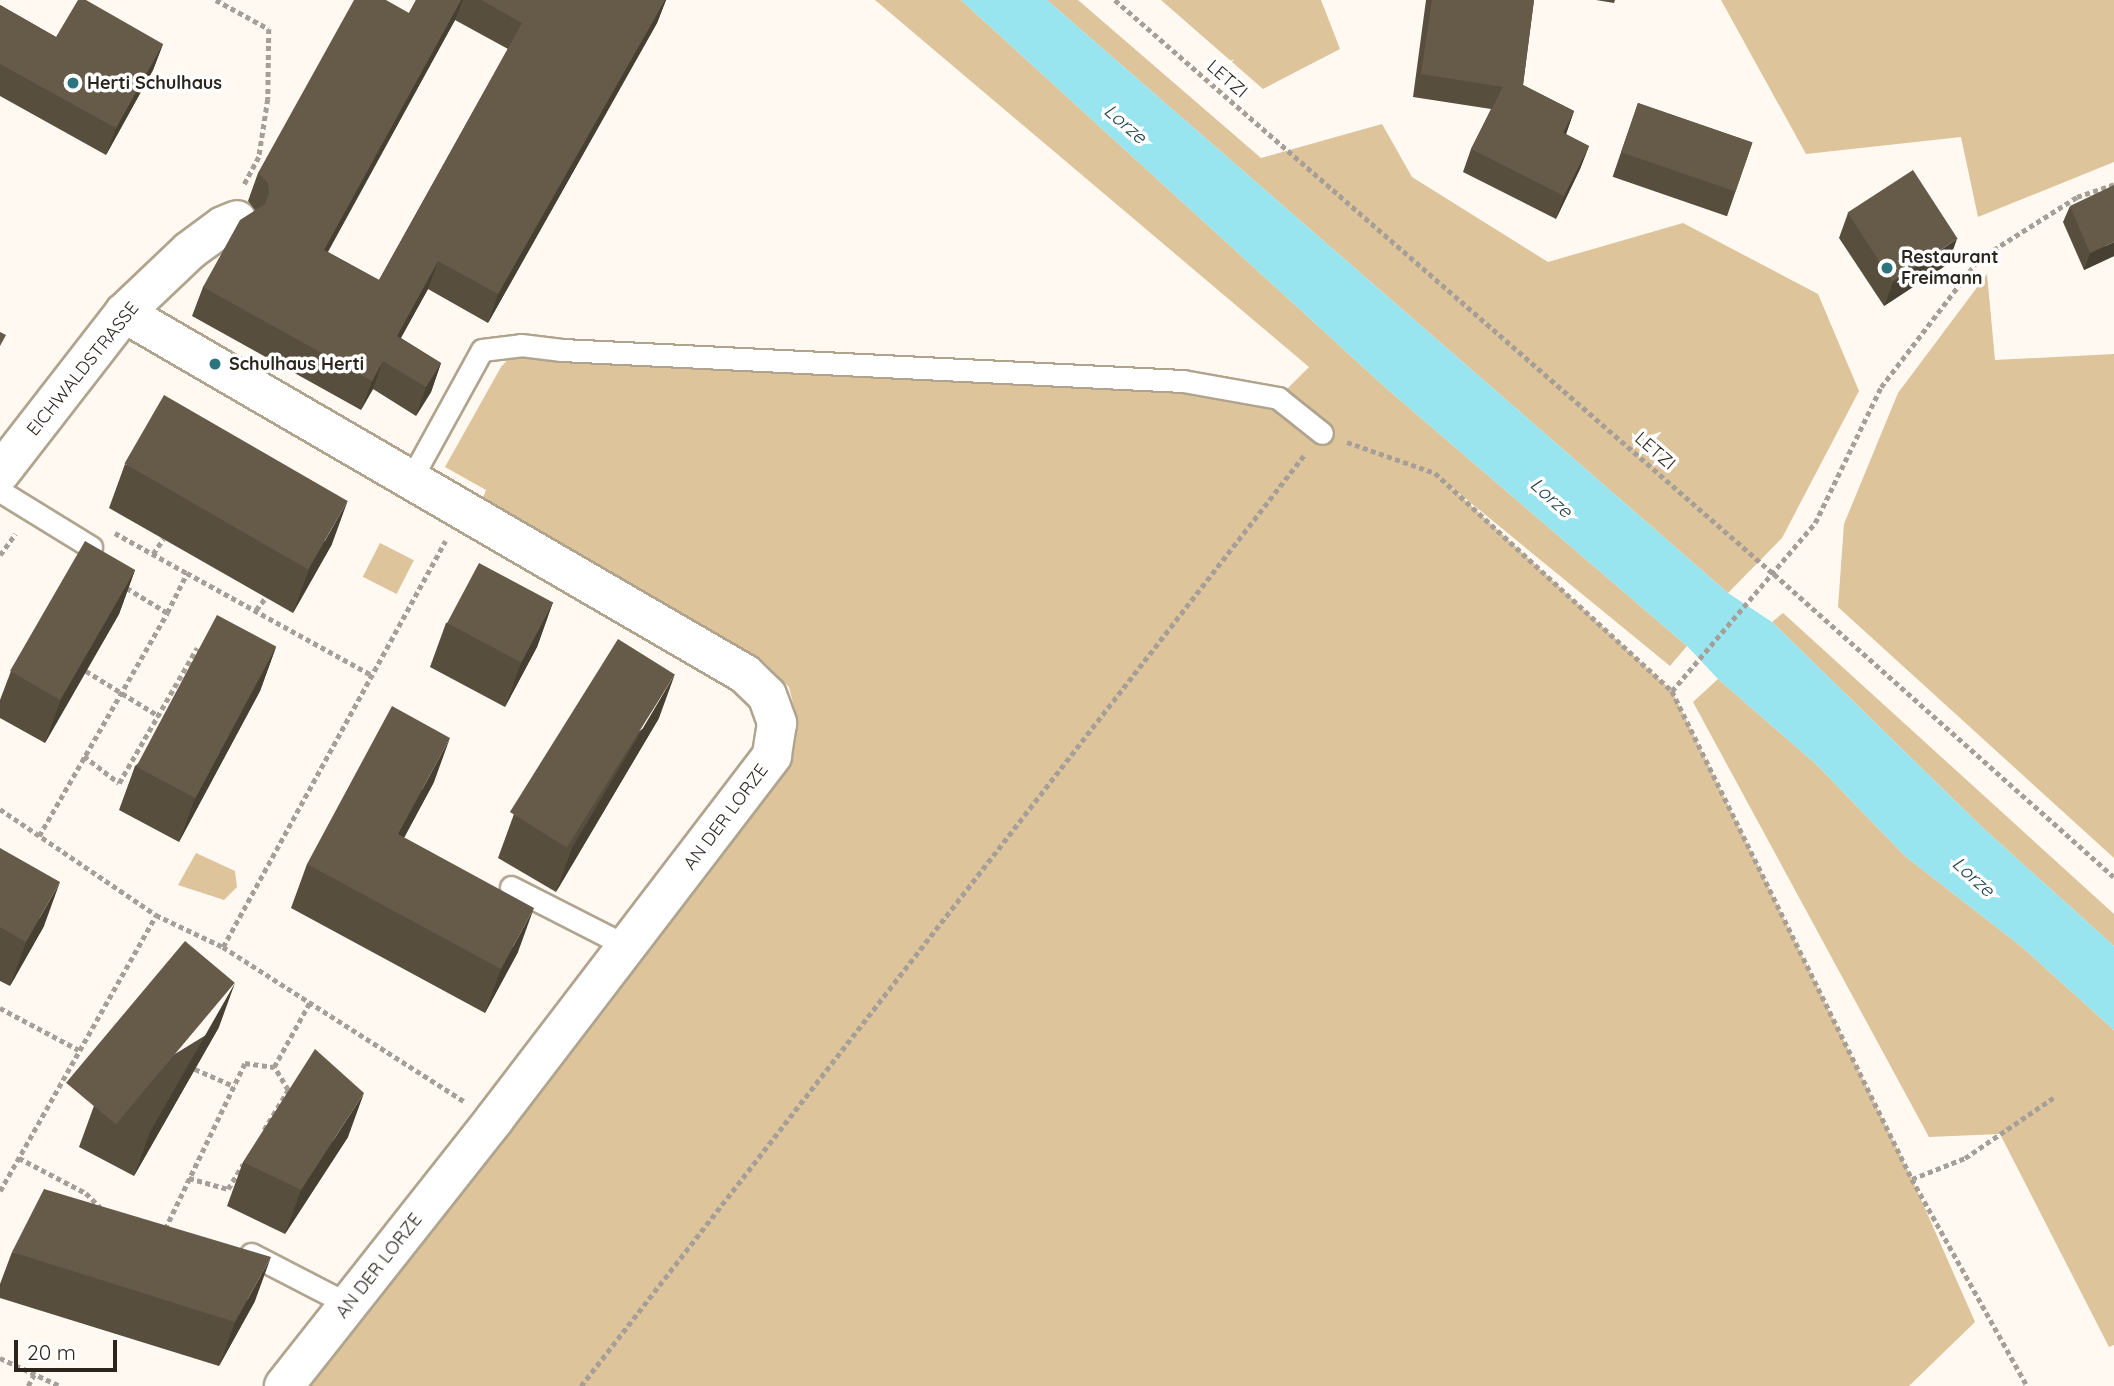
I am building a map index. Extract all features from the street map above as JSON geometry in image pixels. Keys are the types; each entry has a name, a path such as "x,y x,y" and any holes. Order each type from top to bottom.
{"street":[{"name":"EICHWALDSTRASSE","path":"0,473 124,313 189,251 230,223"},
{"name":"AN DER LORZE","path":"124,313 745,674 767,695 778,723 772,756 494,1120 284,1386"}],"lane":[{"path":"411,479 482,351 521,345 562,350 1183,381 1278,398 1322,433"},
{"path":"0,491 91,547"},
{"path":"511,887 627,946"},
{"path":"251,1254 348,1304"}],"path":[{"path":"216,0 269,29 268,99 259,157 230,223"},
{"name":"LETZI","path":"1115,0 1774,574 2114,877"},
{"path":"1672,691 1815,523 1881,387 1979,259 2077,197 2114,184"},
{"path":"581,1386 1322,433 1435,473 1672,691 1912,1179 2028,1386"},
{"path":"223,947 463,510"},
{"path":"0,555 17,534 8,529"},
{"path":"153,554 163,539"},
{"path":"39,836 167,613 187,573 372,675"},
{"path":"120,584 167,613"},
{"path":"256,610 266,597"},
{"path":"84,756 119,783 197,648"},
{"path":"86,671 159,716"},
{"path":"146,737 156,741"},
{"path":"0,809 156,915 223,947 494,1120"},
{"path":"0,1191 156,915"},
{"path":"274,1067 310,1002"},
{"path":"0,1008 79,1050"},
{"path":"161,1236 245,1063 274,1067"},
{"path":"263,1132 288,1090 274,1067"},
{"path":"195,1069 234,1086"},
{"path":"1912,1179 1965,1158 2056,1096"},
{"path":"190,1178 228,1189 250,1154"},
{"path":"19,1158 86,1193 107,1213"},
{"path":"0,1358 60,1386"},
{"path":"28,1386 34,1374"}],"shaded area":[{"path":"875,0 961,0 1386,388 1687,646 1670,666 1449,485 1672,691 1912,1179 1975,1322 1909,1386 303,1386 791,761 798,724 789,687 761,659 482,500 486,490 445,467 501,367 521,345 1183,381 1278,398 1309,367"},
{"path":"1047,0 1078,0 1261,158 1382,124 1412,177 1548,262 1683,223 1818,294 1859,391 1782,538 1728,593"},
{"path":"1161,0 1321,0 1340,49 1263,89"},
{"path":"1721,0 2114,0 2114,162 1978,217 1961,137 1806,154"},
{"path":"1987,274 1995,360 2114,354 2114,858 1838,607 1844,524 1898,393"},
{"path":"380,543 414,560 397,594 363,577"},
{"path":"1783,613 2114,914 2114,946 1983,828 1772,622"},
{"path":"1718,679 1817,765 1905,856 2022,947 2114,1030 2114,1345 2109,1347 2000,1134 1929,1137 1693,702"},
{"path":"196,853 235,871 237,887 224,900 178,885"}],"water":[{"name":"Lorze","path":"961,0 1047,0 1728,593 1772,622 1983,828 2114,946 2114,1030 2022,947 1905,856 1817,765 1718,679 1687,646 1386,388"}],"building":[{"name":"Herti Schulhaus","path":"78,0 86,0 163,44 116,128 0,64 0,5 56,37"},
{"path":"354,0 386,0 409,13 416,0 461,0 324,250 379,280 522,23 481,0 665,0 498,294 438,261 397,336 441,363 426,387 383,361 372,381 203,287 240,220 265,204 269,193 268,183 258,173"},
{"path":"1432,0 1534,0 1523,85 1574,111 1563,133 1589,146 1564,196 1471,149 1503,87 1421,74"},
{"path":"1638,103 1752,142 1735,192 1621,152"},
{"path":"1913,170 1958,239 1892,281 1848,212"},
{"path":"2114,185 2114,242 2090,253 2070,206"},
{"path":"0,332 6,335 0,346"},
{"path":"164,395 348,501 308,569 124,463"},
{"path":"85,541 135,570 60,700 10,671"},
{"path":"479,563 553,602 521,662 447,623"},
{"path":"217,615 276,646 195,798 136,767"},
{"path":"618,639 675,675 567,848 510,812"},
{"path":"392,706 450,738 398,834 534,908 501,969 307,864"},
{"path":"0,848 60,882 26,942 0,927"},
{"path":"185,941 235,983 116,1124 66,1083"},
{"path":"315,1049 364,1093 301,1190 243,1162"},
{"path":"44,1189 271,1257 235,1322 12,1252"}],"place":[{"name":"Herti Schulhaus","path":"73,83"},
{"name":"Restaurant Freimann","path":"1887,268"},
{"name":"Schulhaus Herti","path":"215,364"}]}
